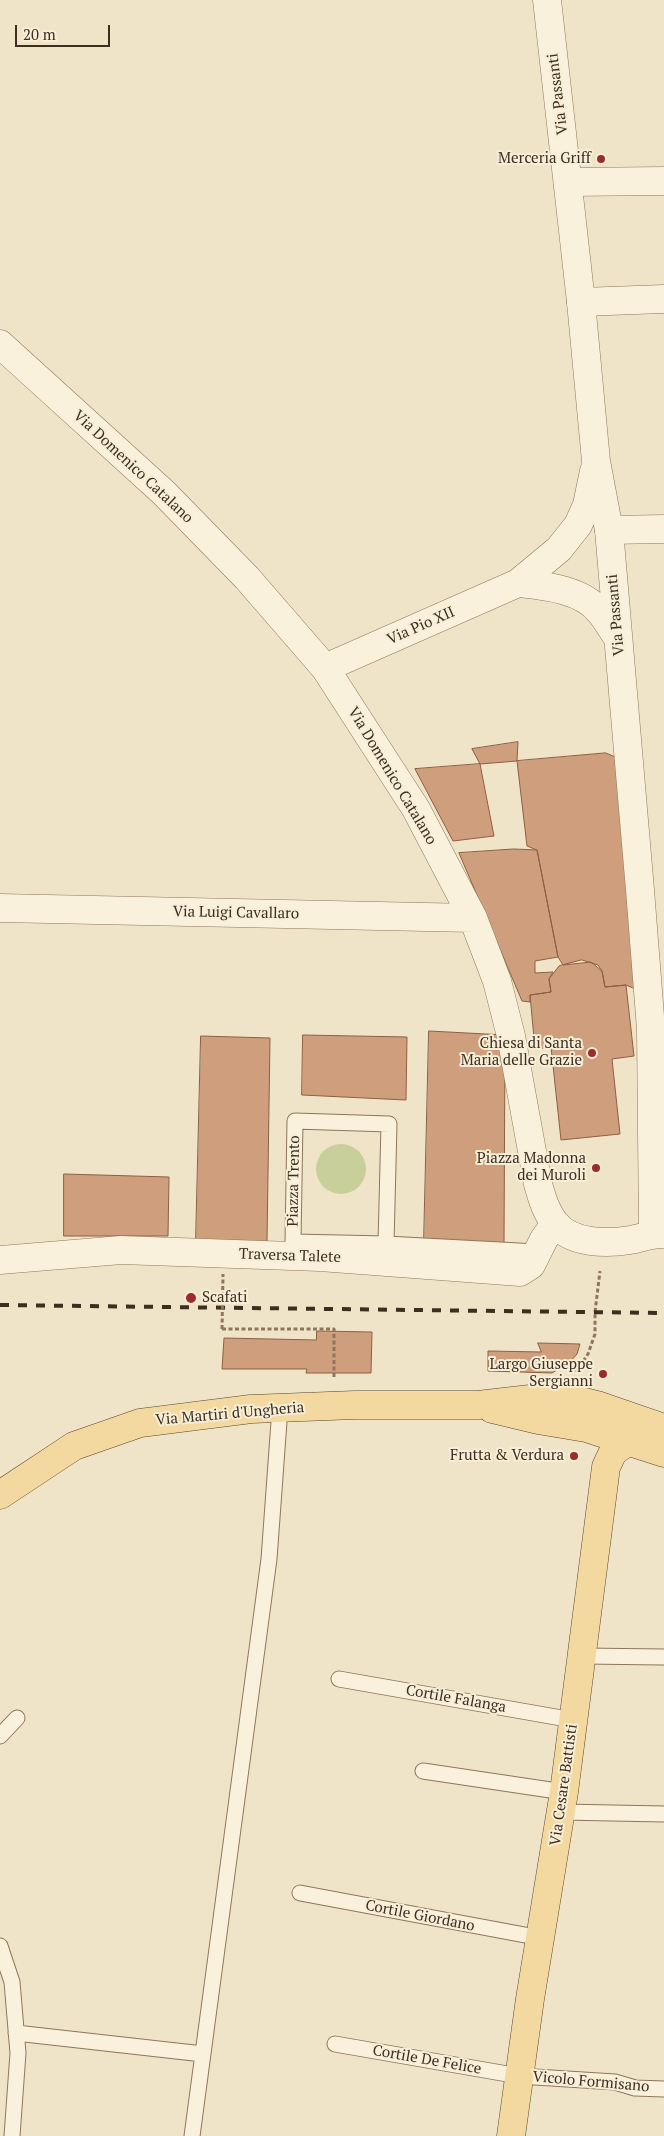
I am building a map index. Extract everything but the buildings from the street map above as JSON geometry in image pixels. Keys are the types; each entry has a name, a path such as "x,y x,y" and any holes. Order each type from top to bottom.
{"main road":[{"name":"Via Martiri d'Ungheria","path":"0,1495 74,1446 140,1423 251,1409 354,1405 478,1405 525,1398 581,1401 614,1410 664,1428"},
{"name":"Via Martiri d'Ungheria","path":"478,1405 538,1420 586,1428 664,1453"},
{"name":"Via Cesare Battisti","path":"511,2136 562,1802 606,1467 613,1452 627,1442"}],"street":[{"name":"Via Passanti","path":"547,0 581,302 596,461 609,530 651,1029 659,1233"},
{"path":"568,182 664,181"},
{"path":"581,302 664,299"},
{"name":"Via Domenico Catalano","path":"0,344 164,493 247,578 325,668 416,809 473,918 497,981 511,1036 538,1184 545,1207 555,1224"},
{"name":"Via Pio XII","path":"325,668 518,583 559,549 578,525 587,505 596,461"},
{"path":"609,530 664,529"},
{"name":"Via Pio XII","path":"518,583 550,586 575,594 599,610 618,638"},
{"name":"Via Luigi Cavallaro","path":"0,908 473,918"},
{"path":"555,1224 573,1236 590,1241 630,1240 659,1233"},
{"name":"Traversa Talete","path":"0,1260 121,1250 320,1257 520,1272 531,1265 555,1224"}],"lane":[{"name":"Piazza Trento","path":"386,1244 389,1124 296,1121 292,1242 420,1245 538,1252"},
{"path":"192,2136 269,1558 280,1408"},
{"path":"582,1656 664,1657"},
{"name":"Cortile Falanga","path":"339,1679 573,1720"},
{"path":"0,1736 17,1718"},
{"path":"423,1771 562,1802 664,1814"},
{"name":"Cortile Giordano","path":"300,1893 541,1938"},
{"path":"0,1946 12,1982 18,2053 12,2136"},
{"path":"16,2033 203,2054"},
{"name":"Cortile De Felice","path":"335,2044 519,2076"},
{"name":"Vicolo Formisano","path":"519,2076 615,2082 634,2088 664,2089"}],"path":[{"path":"568,1400 574,1376 588,1354 595,1334 597,1292 605,1242"},
{"path":"223,1274 222,1329 334,1329 334,1378 325,1378"}],"green space":[{"path":"336,1144 346,1144 359,1151 366,1164 366,1174 359,1187 346,1194 336,1194 327,1190 320,1183 316,1174 316,1164 320,1155 327,1148"}],"railway":[{"path":"0,1305 664,1313"}],"place":[{"name":"Merceria Griff","path":"601,159"},
{"name":"Chiesa di Santa Maria delle Grazie","path":"592,1053"},
{"name":"Piazza Madonna dei Muroli","path":"596,1168"},
{"name":"Scafati","path":"191,1298"},
{"name":"Largo Giuseppe Sergianni","path":"603,1374"},
{"name":"Frutta & Verdura","path":"574,1456"}]}
